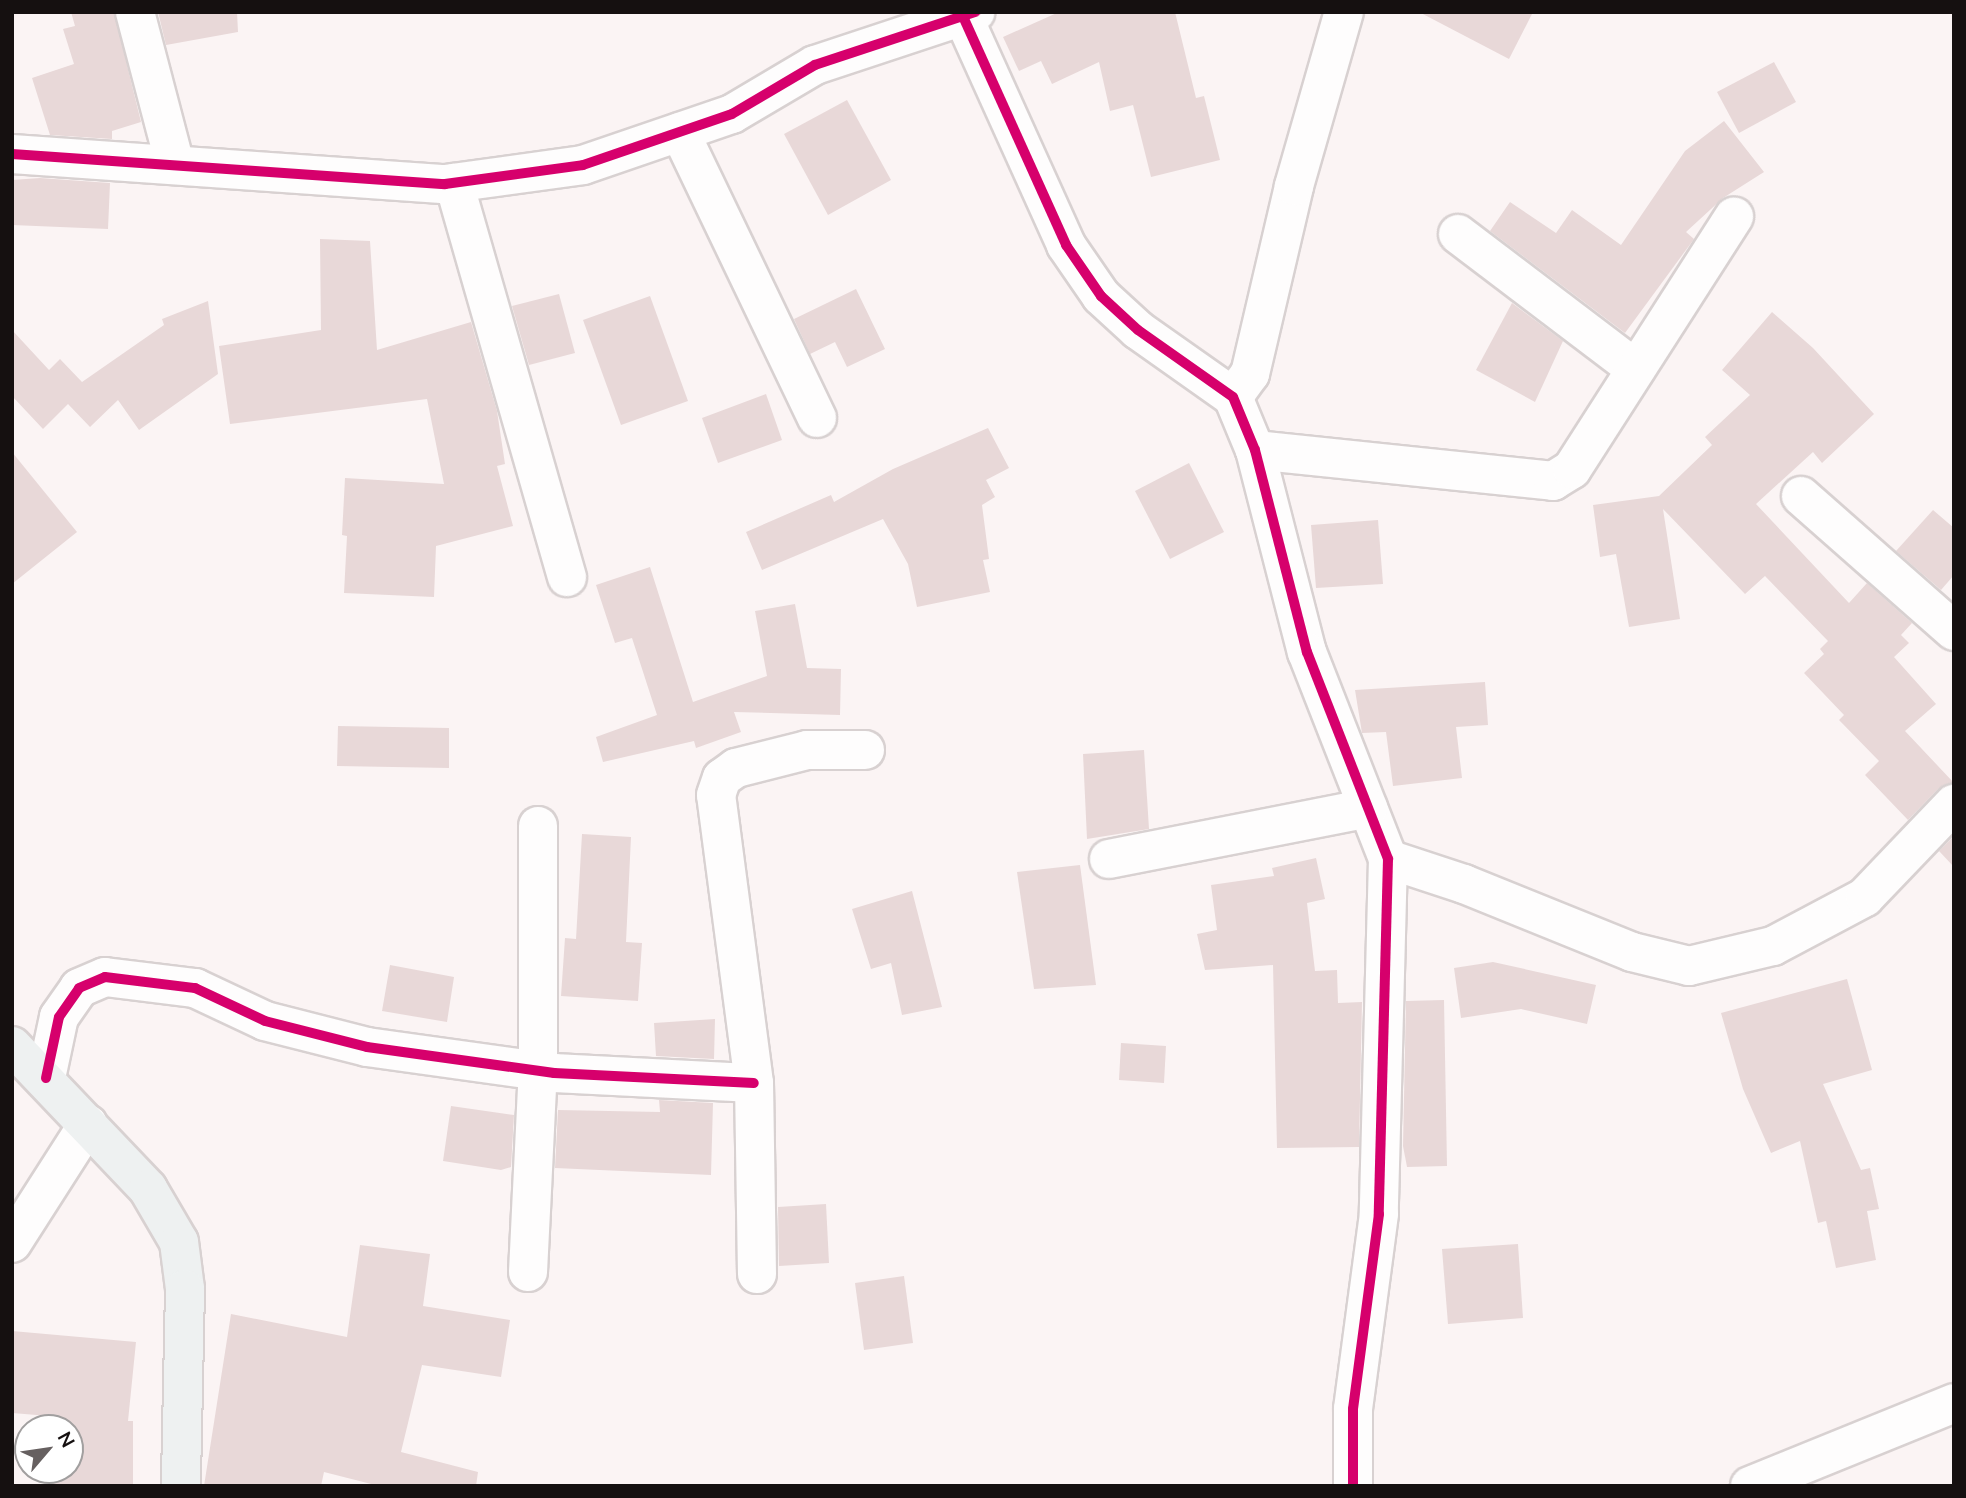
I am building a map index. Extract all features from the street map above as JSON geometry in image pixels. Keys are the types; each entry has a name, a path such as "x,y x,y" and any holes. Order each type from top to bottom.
{"street":[{"path":"135,12 175,164"},
{"path":"1233,397 1250,374 1294,186 1344,12"},
{"path":"12,154 454,183 583,165 732,114 815,65 966,14 1066,245 1101,296 1138,330 1233,397 1255,450 1307,653 1388,859 1379,1214 1353,1409 1353,1486"},
{"path":"680,132 817,418"},
{"path":"454,183 567,577"},
{"path":"1255,450 1553,481 1572,469 1734,217"},
{"path":"1458,234 1636,369"},
{"path":"1801,496 1954,631"},
{"path":"757,1274 754,1083 716,795 722,778 736,768 807,750 865,750"},
{"path":"1388,859 1464,884 1632,952 1689,965 1773,946 1865,897 1954,804"},
{"path":"1109,859 1368,808"},
{"path":"528,1272 538,1071 538,826"},
{"path":"46,1078 59,1017 79,988 104,976 195,988 265,1021 367,1048 538,1071 754,1083"},
{"path":"12,1046 46,1078 148,1189 179,1242 185,1289 180,1486"},
{"path":"12,1243 88,1124"},
{"path":"1750,1486 1954,1403"}],"building":[{"path":"71,12 114,12 141,122 112,131 112,139 50,135 32,78 74,64 63,29 75,26"},
{"path":"158,12 237,12 238,32 166,45"},
{"path":"1059,12 1175,12 1196,98 1204,96 1220,160 1151,177 1133,105 1110,111 1099,62 1052,84 1041,61 1019,71 1003,37"},
{"path":"1419,12 1533,12 1509,59"},
{"path":"1774,62 1796,102 1739,133 1717,92"},
{"path":"847,100 891,180 828,215 784,134"},
{"path":"1724,121 1764,172 1723,198 1686,232 1694,239 1625,333 1490,231 1510,202 1556,233 1572,210 1621,245 1685,151"},
{"path":"40,178 110,183 108,229 12,225 12,180"},
{"path":"320,239 370,241 377,350 471,322 497,411 505,464 497,466 513,526 436,546 434,597 344,593 347,536 342,535 345,478 444,484 427,399 230,424 219,346 321,330"},
{"path":"856,289 885,349 847,367 835,342 810,354 794,319"},
{"path":"559,294 575,353 529,365 512,306"},
{"path":"650,296 688,401 621,425 583,320"},
{"path":"208,301 218,374 139,430 118,400 90,427 68,404 43,429 12,396 12,330 49,370 60,359 82,382 164,325 162,319"},
{"path":"1512,303 1563,341 1535,402 1476,370"},
{"path":"1772,312 1813,348 1874,414 1822,463 1813,452 1756,504 1849,603 1867,583 1912,623 1901,635 1909,643 1894,657 1936,704 1905,731 1954,783 1938,789 1908,820 1865,775 1879,761 1839,720 1844,715 1804,673 1824,654 1820,649 1828,641 1765,576 1745,594 1663,509 1680,619 1629,627 1616,554 1600,557 1593,505 1659,496 1712,445 1705,437 1750,395 1722,370"},
{"path":"766,394 782,440 718,463 702,418"},
{"path":"988,428 1009,468 986,480 995,497 982,505 989,559 983,560 990,592 917,607 908,564 883,519 762,570 746,532 831,495 834,502 893,469"},
{"path":"12,452 77,532 12,584"},
{"path":"1189,463 1224,532 1170,559 1135,491"},
{"path":"1933,510 1954,528 1954,575 1941,590 1896,551"},
{"path":"1378,520 1383,584 1316,588 1311,525"},
{"path":"650,567 693,702 767,676 755,611 795,604 807,668 841,669 840,715 734,712 741,732 696,748 694,741 603,762 596,737 657,715 632,638 615,643 596,585"},
{"path":"1485,682 1488,725 1456,727 1462,778 1393,786 1386,732 1362,733 1355,690"},
{"path":"338,726 449,728 449,768 337,766"},
{"path":"1144,750 1149,829 1087,839 1083,754"},
{"path":"582,834 631,837 626,942 642,943 638,1001 561,996 565,938 576,939"},
{"path":"1954,836 1954,867 1939,851"},
{"path":"1316,858 1325,899 1307,903 1315,971 1337,970 1338,1003 1362,1002 1359,1147 1277,1148 1273,965 1205,970 1197,934 1217,930 1211,885 1274,876 1272,868"},
{"path":"1080,865 1096,985 1034,989 1017,872"},
{"path":"912,891 942,1007 902,1015 891,963 871,969 852,909"},
{"path":"1493,962 1596,985 1587,1024 1521,1009 1461,1018 1454,968"},
{"path":"390,965 454,977 447,1022 382,1011"},
{"path":"1847,979 1872,1070 1823,1084 1861,1170 1870,1168 1879,1209 1867,1211 1876,1260 1836,1268 1826,1221 1818,1223 1800,1141 1771,1153 1743,1089 1721,1013"},
{"path":"1444,1000 1447,1166 1407,1167 1403,1146 1406,1001"},
{"path":"715,1019 714,1059 656,1056 654,1023"},
{"path":"1121,1043 1166,1046 1164,1083 1119,1080"},
{"path":"659,1100 713,1103 711,1175 555,1168 558,1110 660,1112"},
{"path":"451,1106 514,1115 511,1167 501,1170 443,1161"},
{"path":"826,1204 829,1263 779,1266 778,1207"},
{"path":"1518,1244 1523,1318 1448,1324 1442,1249"},
{"path":"360,1245 430,1254 423,1306 510,1320 501,1377 422,1365 401,1452 478,1472 476,1486 379,1486 324,1472 321,1486 204,1486 231,1314 347,1337"},
{"path":"904,1276 913,1343 864,1350 855,1283"},
{"path":"12,1331 136,1342 128,1421 133,1421 133,1486 51,1486 84,1484 84,1414 12,1413"}],"cycle path":[{"path":"961,12 1066,245 1101,296 1138,330 1233,397 1255,450 1307,652 1388,859 1379,1214 1353,1409 1353,1486"},
{"path":"12,154 445,184 583,165 732,114 815,65 975,12"},
{"path":"46,1078 59,1017 79,988 105,977 195,988 265,1021 367,1047 554,1073 754,1083"}]}
